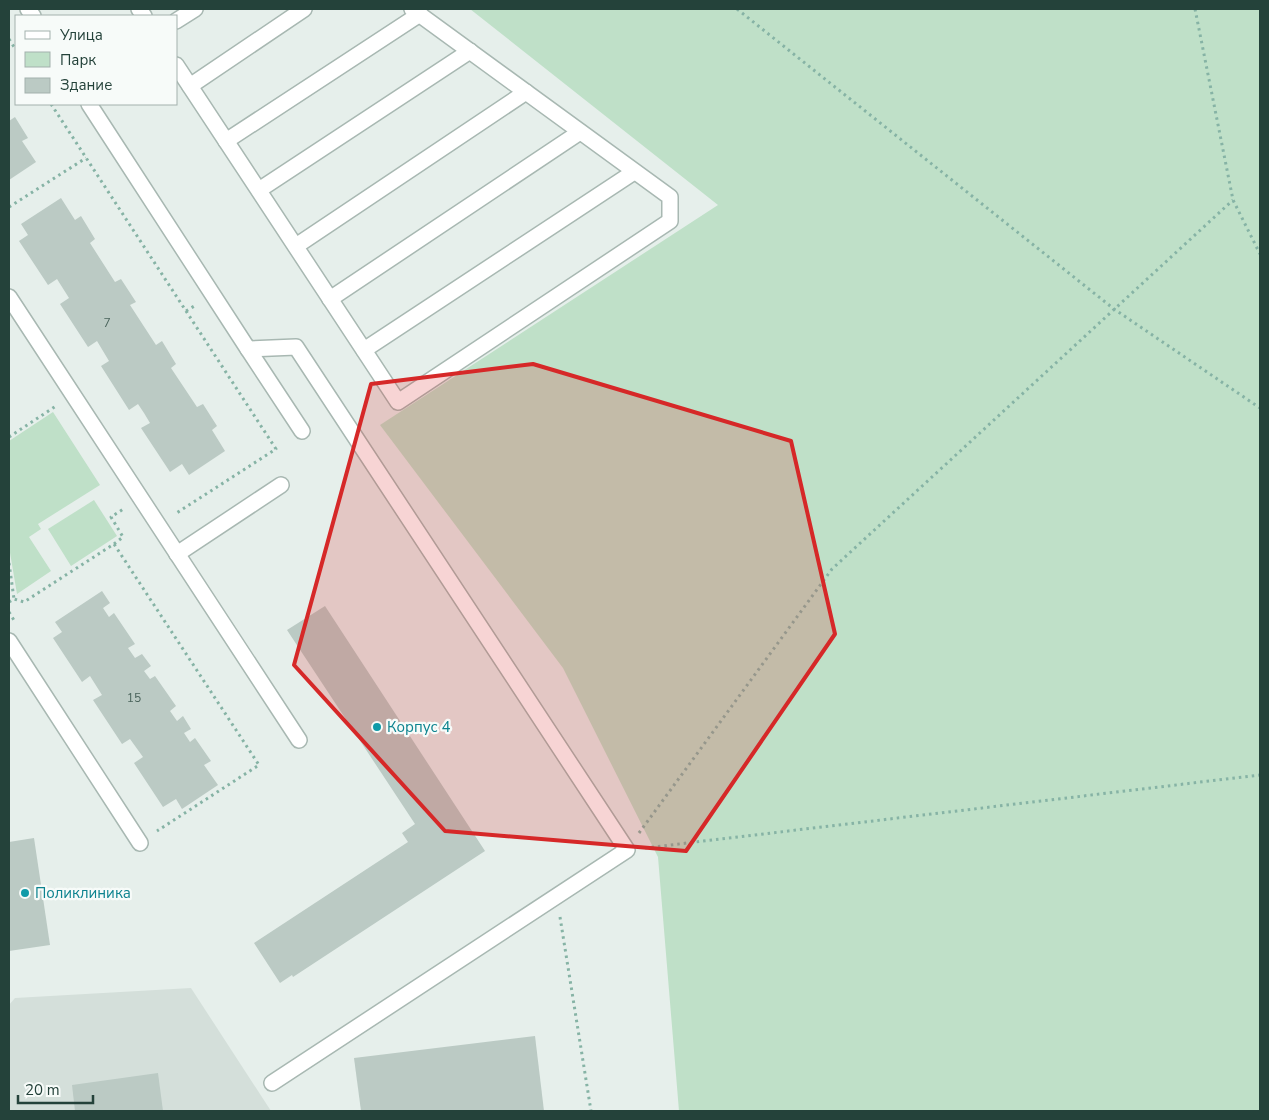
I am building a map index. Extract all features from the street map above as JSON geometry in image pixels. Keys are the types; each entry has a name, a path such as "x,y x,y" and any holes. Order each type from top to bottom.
{"lane":[{"path":"178,20 195,9"},
{"path":"190,86 304,9"},
{"path":"178,68 226,141 296,246 398,402 670,221 670,197 416,12 226,141"},
{"path":"259,190 470,51"},
{"path":"296,246 526,92"},
{"path":"90,105 302,431"},
{"path":"330,299 580,132"},
{"path":"364,350 634,172"},
{"path":"9,297 299,740"},
{"path":"248,350 296,347 627,850 272,1083"},
{"path":"177,554 281,485"},
{"path":"9,641 146,838"}],"path":[{"path":"737,9 1114,309 1260,408"},
{"path":"1195,9 1233,200 1260,254"},
{"path":"9,38 15,44"},
{"path":"52,105 276,449 168,518"},
{"path":"9,207 86,158"},
{"path":"627,850 832,568 1233,200"},
{"path":"9,437 73,395"},
{"path":"9,602 14,599 24,602 114,544 259,765 146,838"},
{"path":"9,563 14,599"},
{"path":"9,612 19,628"},
{"path":"627,850 1260,775"},
{"path":"557,896 591,1111"}],"highlighted area":[{"path":"533,364 791,441 835,634 686,851 445,831 294,665 371,384"}],"shaded area":[{"path":"191,988 271,1111 9,1111 9,1005 15,998"}],"green space":[{"path":"470,9 1260,9 1260,1111 679,1111 658,857 563,668 380,425 718,205"},
{"path":"53,412 100,485 38,524 41,529 29,537 51,571 17,594 9,547 9,441"},
{"path":"94,500 117,536 71,566 48,529"}],"building":[{"path":"15,117 28,138 22,141 36,162 9,180 9,121"},
{"path":"61,198 75,220 81,216 95,239 90,243 115,282 121,279 136,302 130,305 156,345 162,341 176,364 171,368 197,407 203,404 217,426 212,430 225,451 189,475 182,464 170,472 141,428 150,423 144,413 138,404 129,410 101,366 109,361 97,341 88,347 60,304 69,298 57,279 48,285 19,241 28,235 21,224"},
{"path":"102,591 110,603 103,608 109,617 114,613 135,644 128,648 135,658 142,654 151,666 144,671 150,679 155,676 176,706 170,711 177,721 183,716 191,729 184,733 190,742 195,738 211,761 204,765 218,785 182,809 176,799 163,807 134,763 143,757 130,739 122,744 93,700 102,695 90,676 82,682 53,638 62,632 55,622"},
{"name":"Корпус 4","path":"325,606 485,851 293,977 292,975 280,983 254,943 408,842 402,833 415,824 287,630"},
{"name":"Поликлиника","path":"34,838 50,945 9,951 9,842"},
{"path":"535,1036 544,1111 361,1111 354,1058"},
{"path":"158,1073 163,1111 75,1111 72,1085"}],"place":[{"name":"Корпус 4","path":"377,727"},
{"name":"Поликлиника","path":"25,893"}]}
